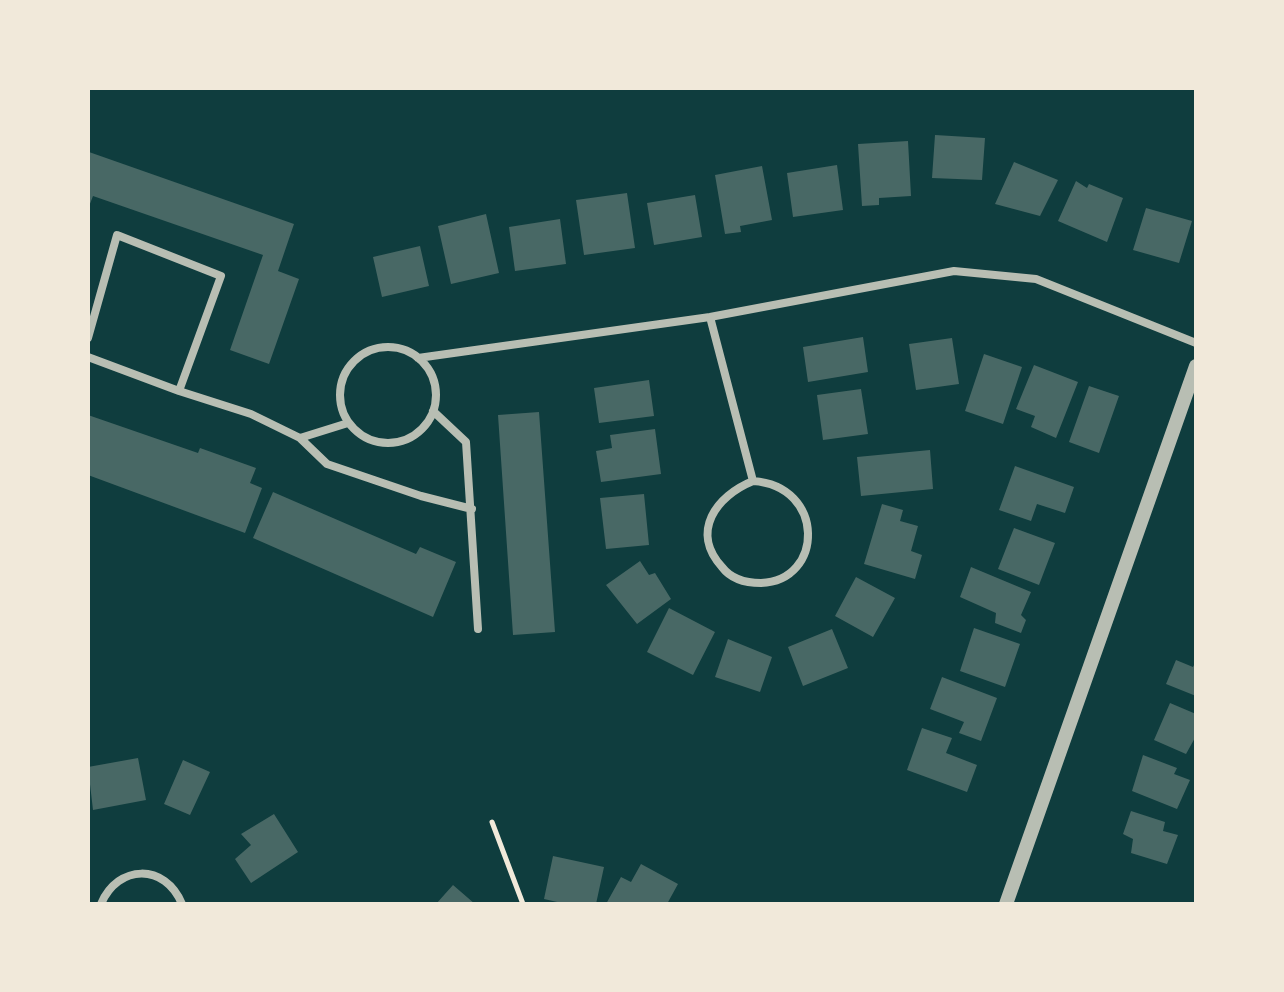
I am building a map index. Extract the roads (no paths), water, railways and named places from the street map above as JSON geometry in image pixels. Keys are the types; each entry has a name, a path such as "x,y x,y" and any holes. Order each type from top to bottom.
{"street":[{"path":"88,338 117,235 221,276 179,391"},
{"path":"418,358 710,317 954,271 1036,279 1196,343"},
{"path":"710,317 753,481"},
{"path":"386,347 403,350 418,358 431,373 436,392 433,411 418,433 394,443 368,439 348,423 341,407 340,390 345,373 355,360 370,351 386,347"},
{"path":"88,357 251,414 300,438 327,464 421,496 472,509"},
{"path":"1006,904 1196,366"},
{"path":"433,411 466,442 478,629"},
{"path":"300,438 348,423"},
{"path":"753,481 778,486 791,495 802,507 807,522 808,538 796,567 784,577 769,583 737,579 723,570 713,555 708,539 709,521 716,506 728,493 753,481"},
{"path":"101,904 115,883 139,874 153,875 165,881 175,890 182,904"}]}
